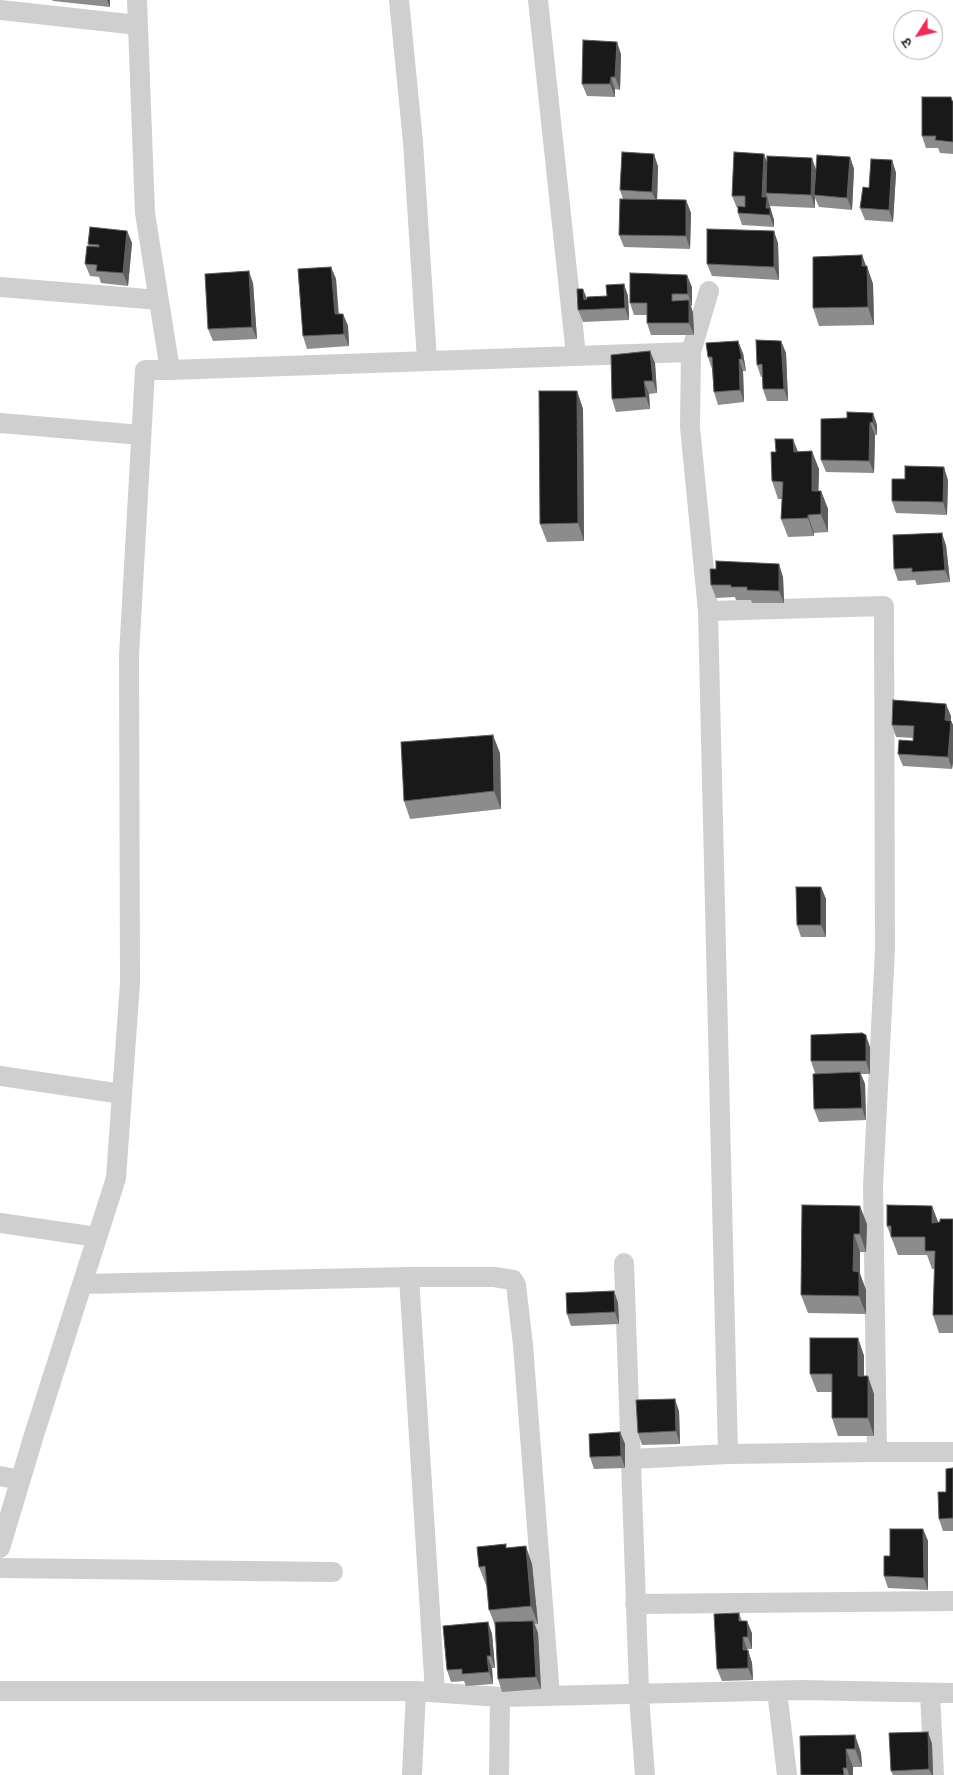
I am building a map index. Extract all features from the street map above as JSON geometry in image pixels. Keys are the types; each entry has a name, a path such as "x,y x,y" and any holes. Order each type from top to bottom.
{"street":[{"path":"137,0 145,213 170,370"},
{"path":"399,0 413,142 427,360"},
{"path":"538,0 576,355"},
{"path":"0,10 138,25"},
{"path":"0,287 159,300"},
{"path":"709,291 691,352 690,427 708,610 728,1454"},
{"path":"0,1548 116,1178 130,983 129,656 145,370 691,352"},
{"path":"0,423 141,435"},
{"path":"708,610 884,606 884,949 873,1186 877,1452"},
{"path":"0,1076 122,1094"},
{"path":"0,1223 97,1237"},
{"path":"624,1263 639,1690 637,1694 639,1697 645,1775"},
{"path":"82,1284 409,1277 494,1277 513,1280 516,1284 524,1345 550,1696"},
{"path":"409,1277 426,1691 412,1775"},
{"path":"631,1459 728,1454 953,1452"},
{"path":"0,1476 20,1480"},
{"path":"0,1568 333,1572"},
{"path":"635,1604 953,1601"},
{"path":"0,1691 426,1691 500,1697 777,1691 953,1693"},
{"path":"777,1691 787,1775"},
{"path":"930,1693 934,1775"},
{"path":"499,1775 500,1697"}],"building":[{"path":"583,40 617,42 615,77 611,77 610,84 582,84"},
{"path":"922,97 951,97 953,101 953,142 935,140 936,136 922,136"},
{"path":"622,152 654,154 652,192 620,190"},
{"path":"734,152 764,154 762,197 767,197 766,208 770,208 770,215 738,213 738,206 745,207 745,196 732,196"},
{"path":"817,155 850,157 847,198 814,195"},
{"path":"767,156 812,158 811,195 766,193"},
{"path":"871,159 892,160 889,210 860,208 863,187 869,188"},
{"path":"620,199 686,200 686,236 619,235"},
{"path":"90,227 127,231 123,273 96,271 97,265 85,264 87,246 99,247 99,245 88,244"},
{"path":"707,229 774,231 774,267 707,264"},
{"path":"862,255 862,266 867,266 868,307 813,308 813,257"},
{"path":"331,267 335,314 343,314 344,334 303,336 298,269"},
{"path":"249,271 252,327 208,329 205,274"},
{"path":"630,273 687,275 688,294 672,294 672,301 689,300 689,323 647,323 647,303 630,303"},
{"path":"624,284 625,308 578,310 577,289 583,289 584,300 587,297 607,296 606,285"},
{"path":"756,340 781,341 784,389 763,389 762,364 757,365"},
{"path":"738,341 742,359 739,359 740,390 714,392 712,357 708,357 706,343"},
{"path":"650,351 653,381 644,381 646,397 612,399 611,355"},
{"path":"539,391 577,391 578,523 540,524"},
{"path":"847,412 873,413 873,423 870,422 869,461 821,460 821,419 847,418"},
{"path":"775,439 793,439 794,452 812,451 812,491 821,491 821,514 808,515 808,518 781,519 783,482 772,481 771,452 776,452"},
{"path":"905,466 944,467 943,502 892,501 892,479 905,479"},
{"path":"942,533 945,570 912,572 912,568 894,569 893,535"},
{"path":"716,561 779,564 779,591 747,590 747,587 711,585 710,569 716,569"},
{"path":"893,700 946,704 945,720 951,721 948,757 898,754 899,740 913,741 914,726 892,725"},
{"path":"493,735 494,791 404,801 401,742"},
{"path":"796,887 821,887 821,925 797,925"},
{"path":"862,1033 866,1035 866,1061 811,1061 811,1035"},
{"path":"860,1072 862,1108 814,1109 813,1074"},
{"path":"802,1205 860,1206 860,1234 854,1234 853,1271 859,1272 859,1296 801,1295"},
{"path":"887,1205 932,1206 932,1223 940,1222 940,1219 953,1219 953,1315 933,1315 935,1251 925,1251 925,1237 891,1237 891,1226 887,1226"},
{"path":"614,1291 615,1312 567,1314 566,1293"},
{"path":"810,1338 858,1338 858,1376 868,1376 868,1418 832,1418 832,1374 810,1374"},
{"path":"675,1399 676,1431 638,1433 636,1400"},
{"path":"620,1432 621,1456 590,1457 589,1434"},
{"path":"953,1468 953,1518 939,1519 938,1492 946,1492 946,1469"},
{"path":"890,1529 923,1529 924,1578 884,1576 884,1556 890,1556"},
{"path":"506,1544 506,1548 526,1546 531,1606 489,1610 485,1566 479,1567 477,1547"},
{"path":"739,1613 739,1621 747,1621 748,1637 743,1637 743,1650 748,1650 748,1668 717,1669 714,1614"},
{"path":"533,1621 536,1677 498,1679 495,1622"},
{"path":"488,1622 491,1656 487,1656 489,1672 462,1674 462,1669 447,1670 443,1626"},
{"path":"928,1732 929,1769 891,1771 889,1733"},
{"path":"855,1735 855,1749 846,1749 847,1768 843,1768 844,1775 801,1775 800,1736"}]}
